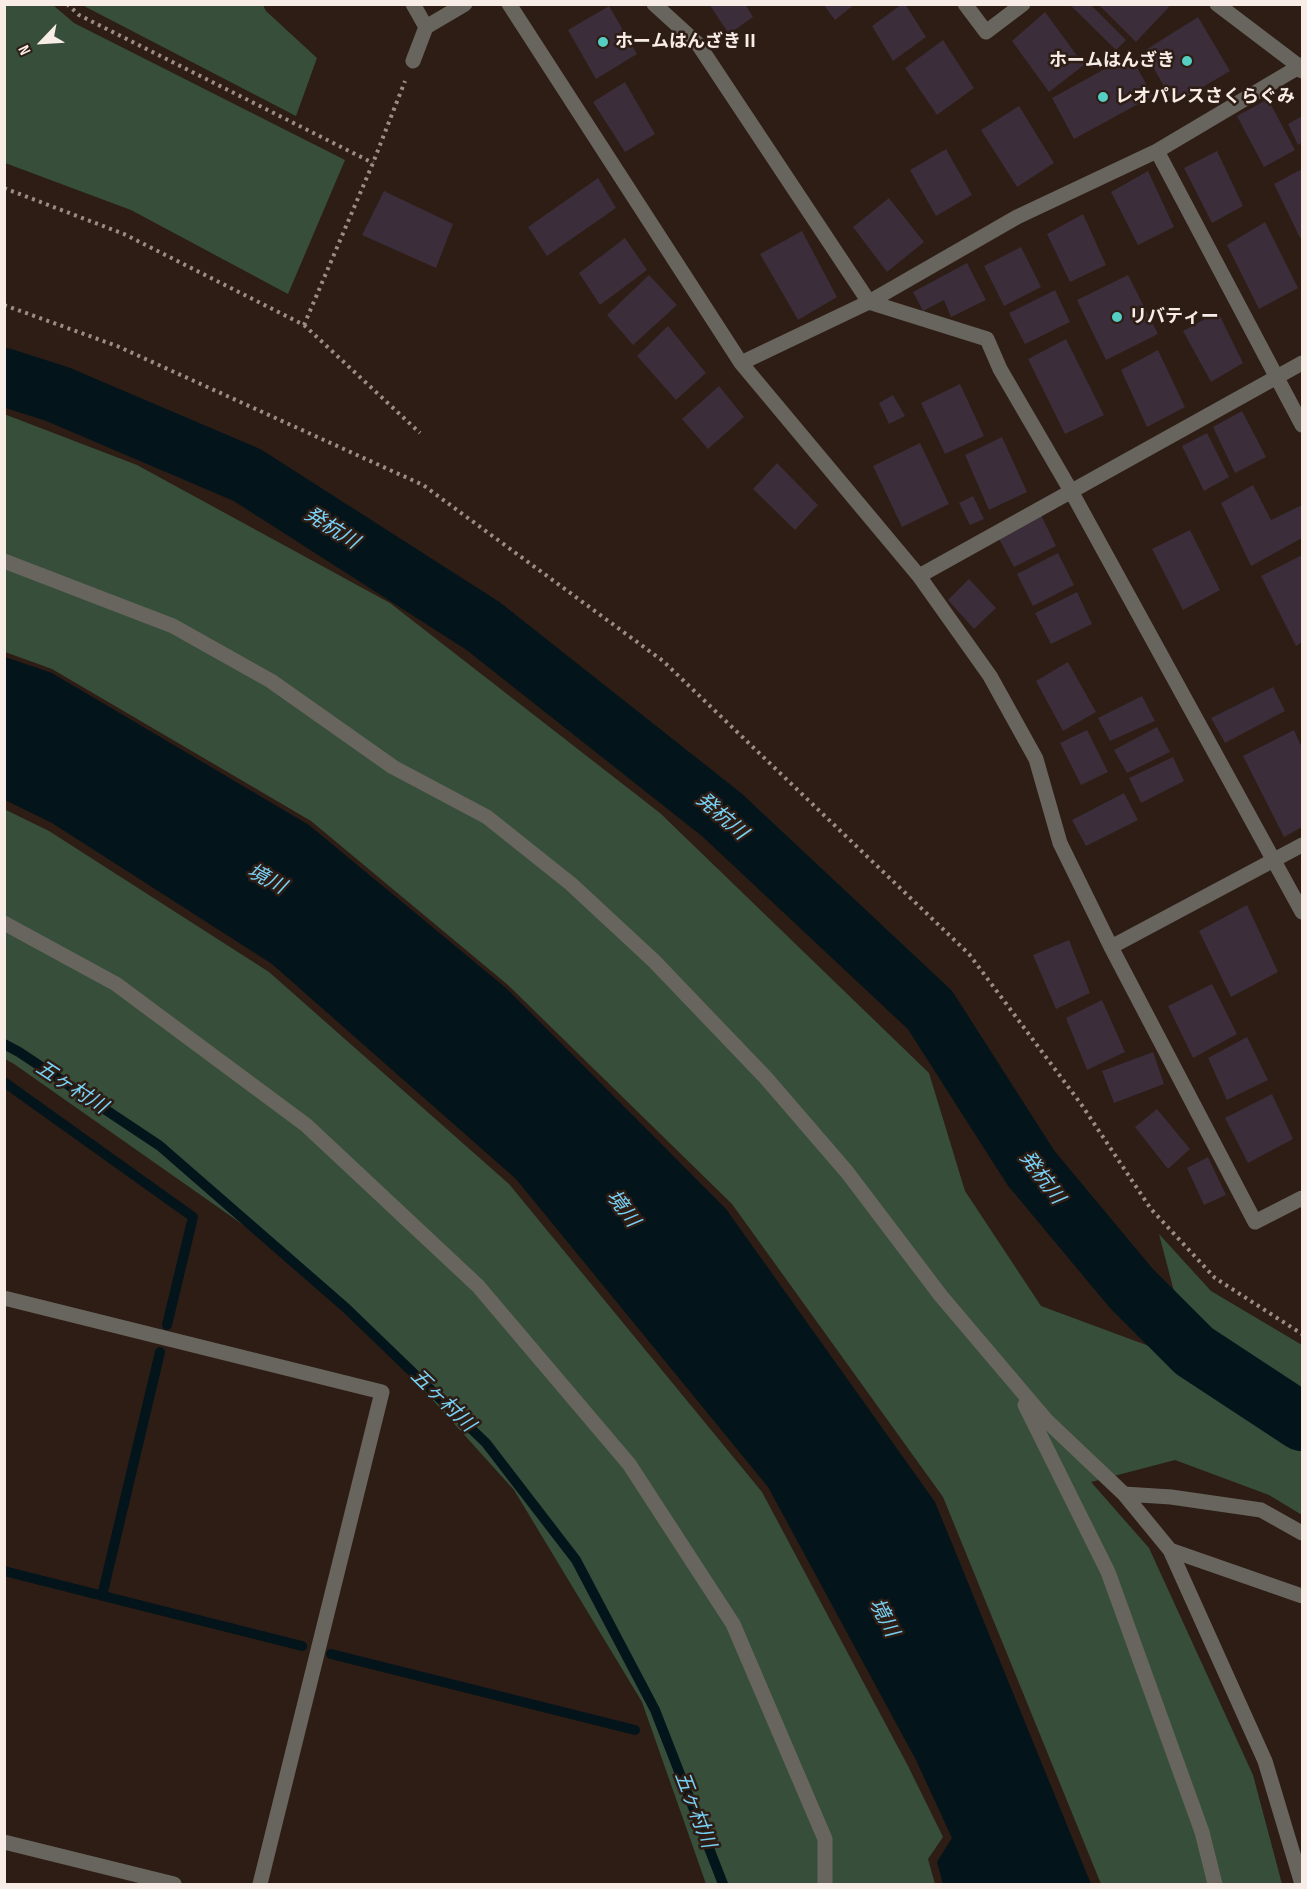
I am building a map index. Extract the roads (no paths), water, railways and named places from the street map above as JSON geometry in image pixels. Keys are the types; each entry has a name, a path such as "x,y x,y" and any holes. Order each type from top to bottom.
{"street":[{"path":"413,4 426,27"},
{"path":"412,61 426,27 465,4"},
{"path":"509,4 741,363 919,576 990,676 1036,759 1060,843 1111,947 1255,1222 1302,1198"},
{"path":"654,4 698,44 869,302 987,339 1000,369 1071,491 1302,912"},
{"path":"965,4 986,32 1023,4"},
{"path":"741,363 869,302 1017,217 1157,151 1302,68 1217,4"},
{"path":"1157,151 1302,425"},
{"path":"919,576 1302,363"},
{"path":"4,561 172,626 271,681 393,767 488,817 571,884 654,961 766,1078 847,1172 941,1296 1047,1421 1124,1494 1170,1550 1265,1761 1302,1884"},
{"path":"1111,947 1302,845"},
{"path":"4,923 116,984 306,1125 478,1286 629,1464 733,1624 825,1839 825,1884"},
{"path":"4,1298 382,1392 260,1884"},
{"path":"1015,1383 1108,1572 1202,1832 1215,1884"},
{"path":"1124,1494 1171,1497 1261,1510 1302,1533"},
{"path":"1170,1550 1302,1596"},
{"path":"4,1842 174,1884"}],"water":[{"name":"境川","path":"5,657 52,673 309,825 506,988 726,1209 935,1502 1091,1884 943,1884 937,1862 952,1838 916,1760 768,1487 516,1179 272,964 52,823 5,800"}],"waterway":[{"name":"発杭川","path":"4,377 57,394 247,475 483,626 722,815 930,1010 1031,1168 1131,1288 1194,1351 1302,1422"},
{"name":"五ヶ村川","path":"4,1044 160,1146 346,1308 486,1443 576,1560 655,1710 723,1884"},
{"path":"4,1082 193,1217 167,1325"},
{"path":"102,1596 160,1352"},
{"path":"4,1571 302,1646"},
{"path":"331,1654 635,1730"}],"place":[{"name":"ホームはんざきⅡ","path":"603,42"},
{"name":"ホームはんざき","path":"1187,61"},
{"name":"レオパレスさくらぐみ","path":"1103,97"},
{"name":"リバティー","path":"1117,317"}]}
